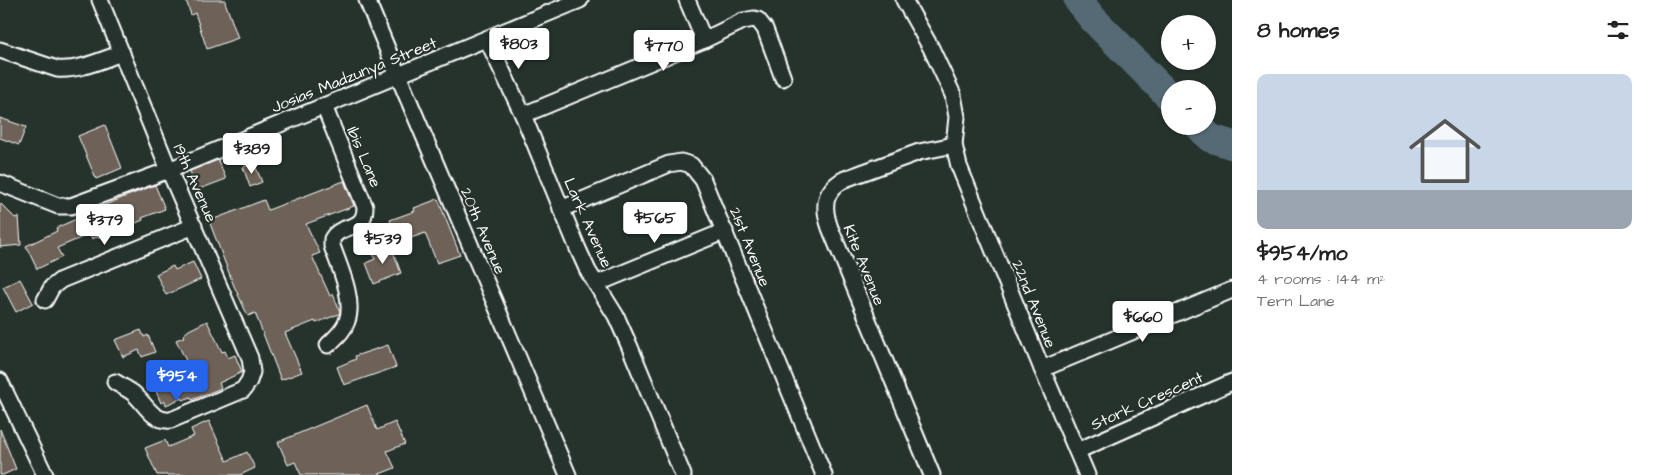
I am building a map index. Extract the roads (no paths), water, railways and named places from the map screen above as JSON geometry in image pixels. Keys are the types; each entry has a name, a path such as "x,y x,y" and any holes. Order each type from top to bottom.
{"street":[{"name":"19th Avenue","path":"100,0 169,170 252,363 249,381 239,392 175,419 167,420 155,416 133,394 115,382"},
{"name":"20th Avenue","path":"367,0 568,475"},
{"name":"Josias Madzunya Street","path":"0,183 51,204 64,207 71,206 169,170 580,0"},
{"path":"687,0 704,40"},
{"path":"904,0 931,48 953,95 957,117 954,145"},
{"path":"524,115 704,40 742,21 754,19 758,20 765,29 784,78"},
{"name":"Lark Avenue","path":"487,39 524,115 578,249 596,284 616,316 629,344 683,475"},
{"path":"0,50 41,64 64,69 80,67 122,53"},
{"name":"Ibis Lane","path":"324,106 365,207 365,215 361,222 338,232 332,239 332,246 348,297 349,311 348,320 344,327 328,345"},
{"name":"22nd Avenue","path":"954,145 959,166 1087,475"},
{"name":"Kite Avenue","path":"932,475 830,228 826,211 826,200 829,191 837,183 845,179 919,152 954,145"},
{"name":"21st Avenue","path":"561,209 669,164 685,163 694,167 703,180 725,231 824,475"},
{"path":"45,300 52,287 61,280 194,226"},
{"path":"596,284 725,231"},
{"path":"1042,370 1232,290"},
{"path":"0,381 45,475"},
{"name":"Stork Crescent","path":"1077,451 1232,382"}],"waterway":[{"path":"1078,0 1093,19 1161,88"},
{"path":"1207,135 1210,138 1232,145"}]}
